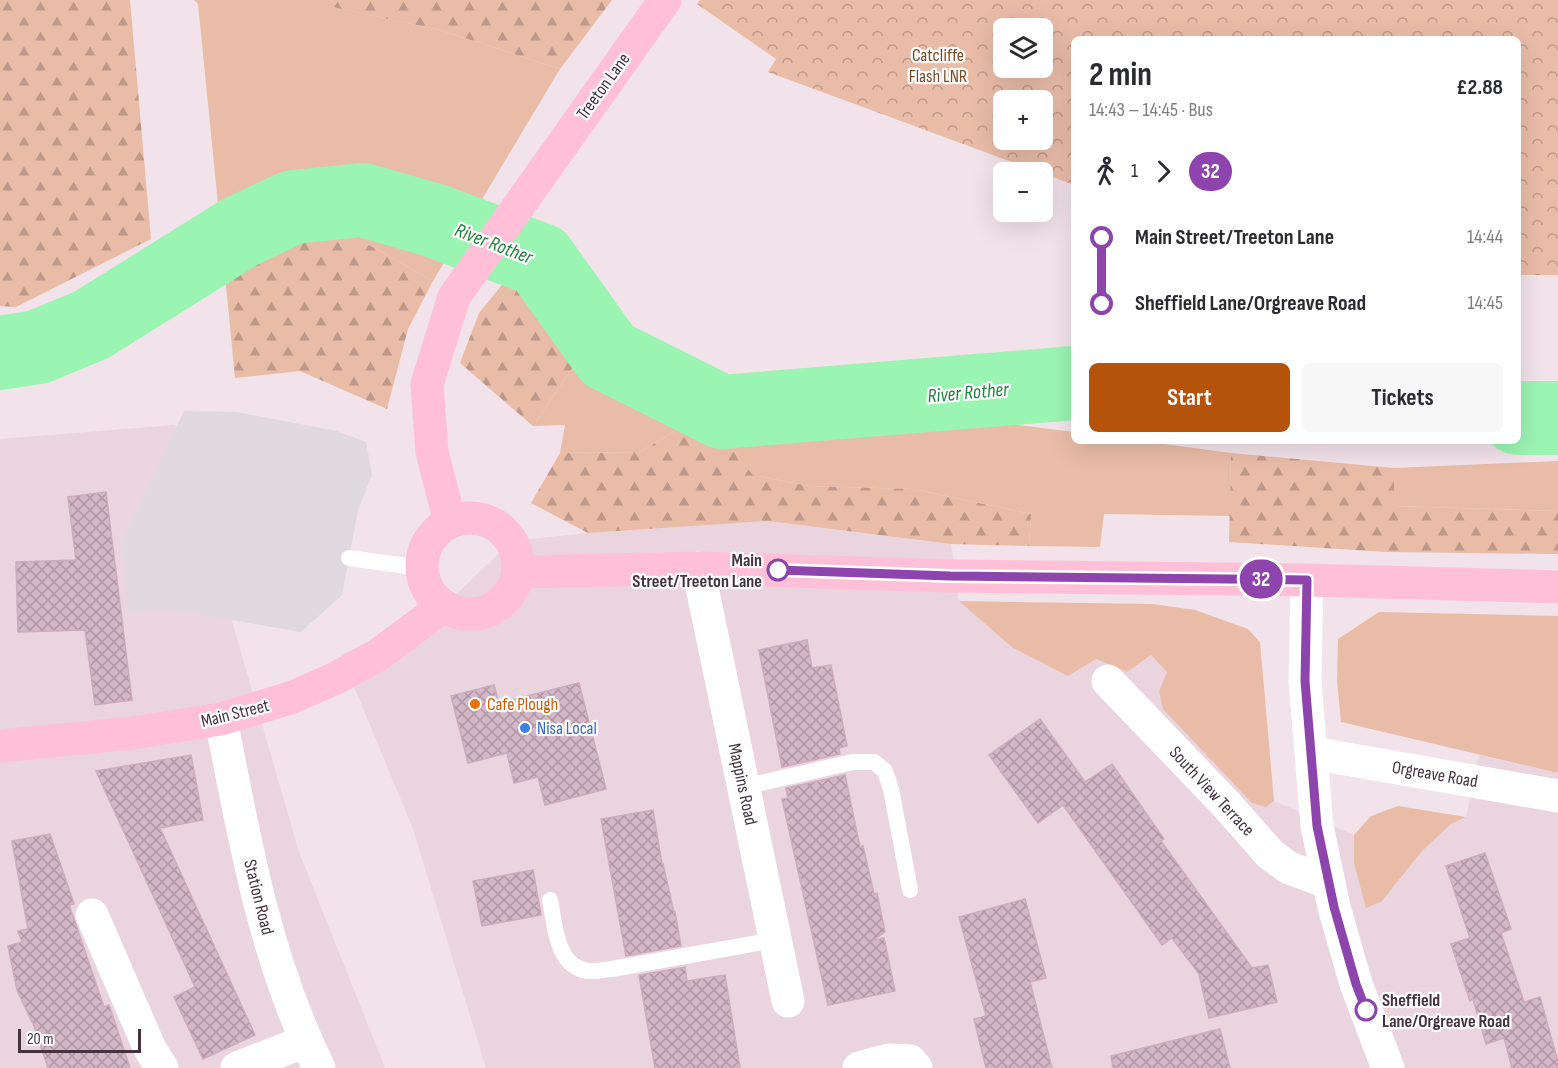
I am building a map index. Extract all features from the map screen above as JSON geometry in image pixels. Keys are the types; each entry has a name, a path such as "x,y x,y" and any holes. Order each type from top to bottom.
{"main road":[{"name":"Treeton Lane","path":"450,522 432,452 427,384 454,297 665,0"},
{"path":"464,518 478,518 492,522 512,541 518,557 519,572 513,588 504,601 490,610 474,614 459,612 444,606 432,596 422,568 423,554 429,540 438,529 464,518"},
{"path":"519,572 698,568 950,576 1307,580 1558,587"},
{"name":"Main Street","path":"0,746 132,733 220,719 293,697 336,678 378,655 444,606"}],"street":[{"name":"Mappins Road","path":"698,568 788,1001"},
{"path":"1307,580 1305,681 1317,826 1328,882 1356,984 1388,1068"},
{"name":"South View Terrace","path":"1108,681 1225,803 1270,854 1289,868 1328,882"},
{"name":"Station Road","path":"220,719 265,926 312,1054"},
{"name":"Orgreave Road","path":"1312,753 1558,796"},
{"path":"92,915 150,1049 162,1068"},
{"path":"237,1068 312,1054"},
{"path":"859,1068 889,1060 910,1061 916,1068"}],"lane":[{"path":"349,558 422,568"},
{"path":"743,787 853,762 874,762 885,771 891,789 910,890"},
{"path":"550,900 562,955 573,966 588,971 612,969 775,940"}],"shaded area":[{"path":"184,411 237,412 336,431 366,442 372,475 358,510 342,595 301,632 168,609 130,612 121,544"},
{"path":"175,425 299,852 385,1068 0,1068 0,439"},
{"path":"768,521 951,544 959,601 1127,672 1151,655 1167,672 1159,691 1266,807 1274,801 1354,835 1354,863 1382,901 1422,851 1451,824 1466,817 1479,755 1558,773 1558,1068 486,1068 413,829 341,655 444,606 512,541 588,533"}],"green space":[{"path":"0,0 130,0 151,239 16,307 0,306"},
{"path":"194,0 322,0 324,5 440,30 560,69 433,281 371,246 270,228 223,254 198,4"},
{"path":"322,0 612,0 560,69 440,30 323,5"},
{"name":"Catcliffe Flash LNR","path":"700,0 1558,0 1558,275 1521,275 1521,36 1071,36 1071,184 1053,177 1053,162 1012,162 768,72 776,59 697,4"},
{"path":"270,228 322,228 371,246 433,281 408,329 387,409 300,371 235,378 223,254"},
{"path":"510,275 579,358 533,426 460,363 479,313"},
{"path":"579,358 613,387 692,421 640,452 560,453 565,425 533,426"},
{"path":"692,421 717,431 753,475 809,486 913,489 1031,514 1029,546 951,544 768,521 588,533 531,503 560,453 640,452"},
{"path":"1002,423 1071,432 1071,444 1164,444 1231,453 1230,516 1104,514 1100,547 1029,546 1031,514 913,489 809,486 753,475 717,431"},
{"path":"1231,453 1394,468 1394,506 1558,511 1558,554 1387,552 1229,542"},
{"path":"1558,461 1558,511 1394,506 1394,468"},
{"path":"959,601 1153,604 1195,610 1248,629 1260,642 1274,801 1266,807 1252,803 1163,709 1159,691 1167,672 1151,655 1127,672 1096,659 1068,676 1013,648"},
{"path":"1379,612 1558,616 1558,773 1341,722 1337,680 1338,639"},
{"path":"1398,806 1466,817 1451,824 1422,851 1382,901 1366,908 1354,863 1354,835 1371,816"}],"building":[{"path":"106,492 132,700 95,705 85,630 18,632 16,562 76,560 68,497"},
{"path":"807,640 812,668 831,665 847,746 839,748 840,754 782,767 759,650"},
{"name":"Nisa Local","path":"579,683 606,789 545,805 538,777 514,783 507,753 468,763 451,696 494,685 499,703"},
{"path":"1040,719 1085,782 1112,764 1164,839 1161,841 1252,968 1268,965 1277,1002 1209,1018 1199,974 1172,938 1162,945 1063,805 1038,823 989,755"},
{"path":"191,755 203,820 160,828 255,1035 203,1059 174,997 195,987 96,771"},
{"path":"845,775 860,847 863,846 874,894 877,893 885,932 872,941 884,938 895,991 828,1005 782,799 788,798 786,788"},
{"path":"653,810 662,864 675,912 681,946 626,956 601,819"},
{"path":"50,834 74,904 69,905 104,1007 109,1005 130,1068 48,1068 34,1026 17,990 8,946 22,942 18,931 28,929 12,841"},
{"path":"1485,853 1511,929 1501,933 1524,1002 1540,997 1558,1068 1512,1068 1504,1038 1486,1044 1473,999 1470,1001 1451,944 1470,938 1446,866"},
{"path":"533,870 541,915 482,926 473,881"},
{"path":"1025,899 1046,978 1030,982 1052,1068 986,1068 974,1019 986,1016 959,917"},
{"path":"685,967 687,981 725,975 740,1068 655,1068 639,975"},
{"path":"1220,1029 1230,1068 1113,1068 1111,1056"}],"waterway":[{"name":"River Rother","path":"0,353 38,347 91,325 240,232 293,207 363,200 433,220 540,260 608,355 722,412 1071,383"},
{"name":"River Rother","path":"1521,418 1558,418"}],"bus line":[{"name":"32","path":"778,570 950,576 1307,580 1305,681 1317,826 1334,907 1356,984 1366,1010"}],"place":[{"name":"Main Street/Treeton Lane","path":"778,570"},
{"name":"Cafe Plough","path":"475,704"},
{"name":"Nisa Local","path":"525,728"},
{"name":"Sheffield Lane/Orgreave Road","path":"1366,1010"}]}
